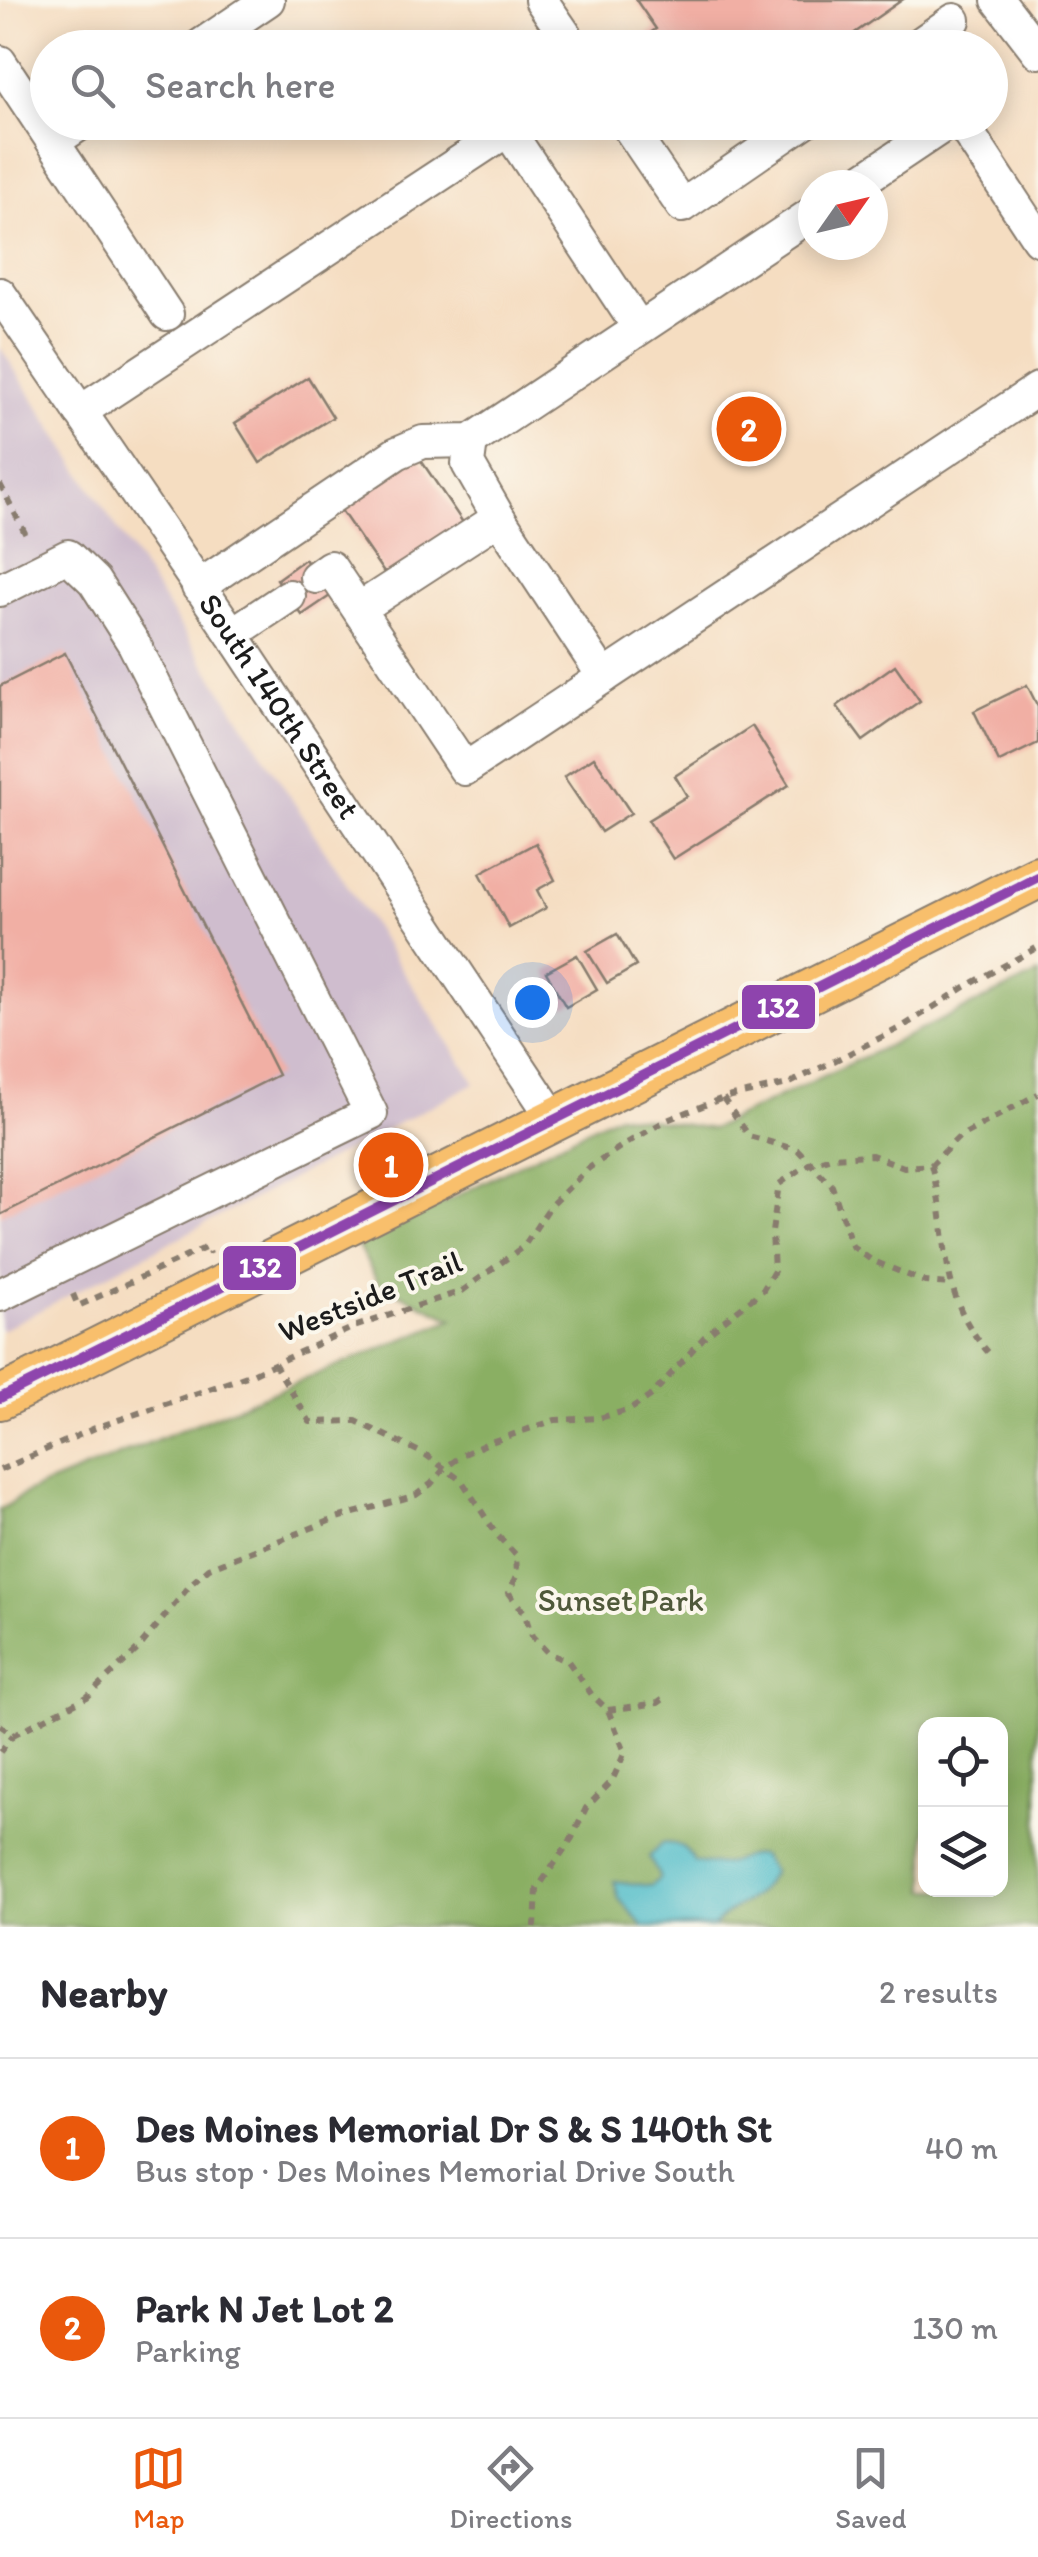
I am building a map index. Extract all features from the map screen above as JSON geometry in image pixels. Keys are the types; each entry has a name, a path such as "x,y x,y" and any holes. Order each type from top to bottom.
{"main road":[{"path":"0,1398 1038,876"}],"street":[{"path":"223,30 268,0"},
{"path":"542,0 562,30"},
{"path":"998,0 1037,49"},
{"path":"940,30 954,20"},
{"path":"0,62 30,107"},
{"path":"56,140 53,142 167,314"},
{"path":"80,412 493,140"},
{"path":"523,140 639,328"},
{"path":"637,140 682,206 778,140"},
{"path":"877,170 922,140"},
{"path":"973,140 1038,239"},
{"path":"198,587 397,452 423,442 471,441 798,222"},
{"name":"South 140th Street","path":"0,294 232,634 554,1119"},
{"path":"323,572 359,609 465,769 1038,389"},
{"path":"471,441 468,464 498,518 604,677"},
{"path":"359,609 498,518"},
{"path":"0,590 68,556 94,581 134,644 371,1113 0,1295"},
{"path":"232,634 290,596"}],"path":[{"path":"0,484 44,568"},
{"name":"Westside Trail","path":"0,1470 95,1428 183,1400 354,1328 462,1291 524,1246 551,1205 589,1168 667,1120 723,1098 788,1084 902,1026 1038,947"},
{"path":"0,1752 13,1735 87,1698 209,1568 337,1518 416,1496 464,1454 510,1435 555,1420 600,1418 631,1410 652,1395 706,1335 763,1290 774,1271 772,1232 778,1184 809,1164 831,1157 872,1155 904,1167 931,1165 959,1137 1038,1094"},
{"path":"723,1098 749,1136 798,1150 832,1186 852,1246 871,1260 926,1282 950,1284"},
{"path":"931,1165 939,1193 950,1284 968,1329 988,1352"},
{"path":"63,1264 78,1306 207,1247 215,1264"},
{"path":"274,1363 310,1422 356,1421 462,1480 497,1535 516,1555 517,1574 509,1593 524,1612 532,1636 550,1654 568,1661 608,1710 625,1752 612,1781 586,1808 572,1838 537,1889 535,1927"},
{"path":"608,1710 658,1703 665,1698"},
{"path":"0,1724 13,1735"}],"shaded area":[{"path":"0,347 475,1083 0,1331"}],"green space":[{"name":"Sunset Park","path":"1038,974 1038,1927 0,1927 0,1510 28,1492 453,1319 379,1284 358,1246 618,1114 712,1129"}],"water":[{"path":"662,1843 682,1847 694,1862 725,1864 761,1855 773,1871 752,1898 713,1927 644,1927 619,1899 614,1881 651,1886 660,1878 649,1857"}],"building":[{"path":"636,0 902,0 859,30 656,29"},
{"path":"308,377 333,417 260,463 235,423"},
{"path":"414,450 466,527 389,580 336,503"},
{"path":"305,559 330,596 302,615 277,579"},
{"path":"65,653 278,1075 0,1215 0,686"},
{"path":"895,665 920,701 863,741 837,706"},
{"path":"1027,685 1038,707 1038,743 999,762 974,711"},
{"path":"752,726 789,785 673,859 648,820 687,796 675,776"},
{"path":"594,757 631,813 601,832 564,777"},
{"path":"536,843 555,880 537,890 546,908 509,928 480,873"},
{"path":"617,934 636,966 607,983 587,951"},
{"path":"577,955 597,989 566,1007 546,972"}],"transit line":[{"name":"132","path":"0,1398 1038,877"}],"place":[{"name":"Park N Jet Lot 2","path":"749,429"},
{"name":"Des Moines Memorial Dr S & S 140th St","path":"391,1165"}]}
